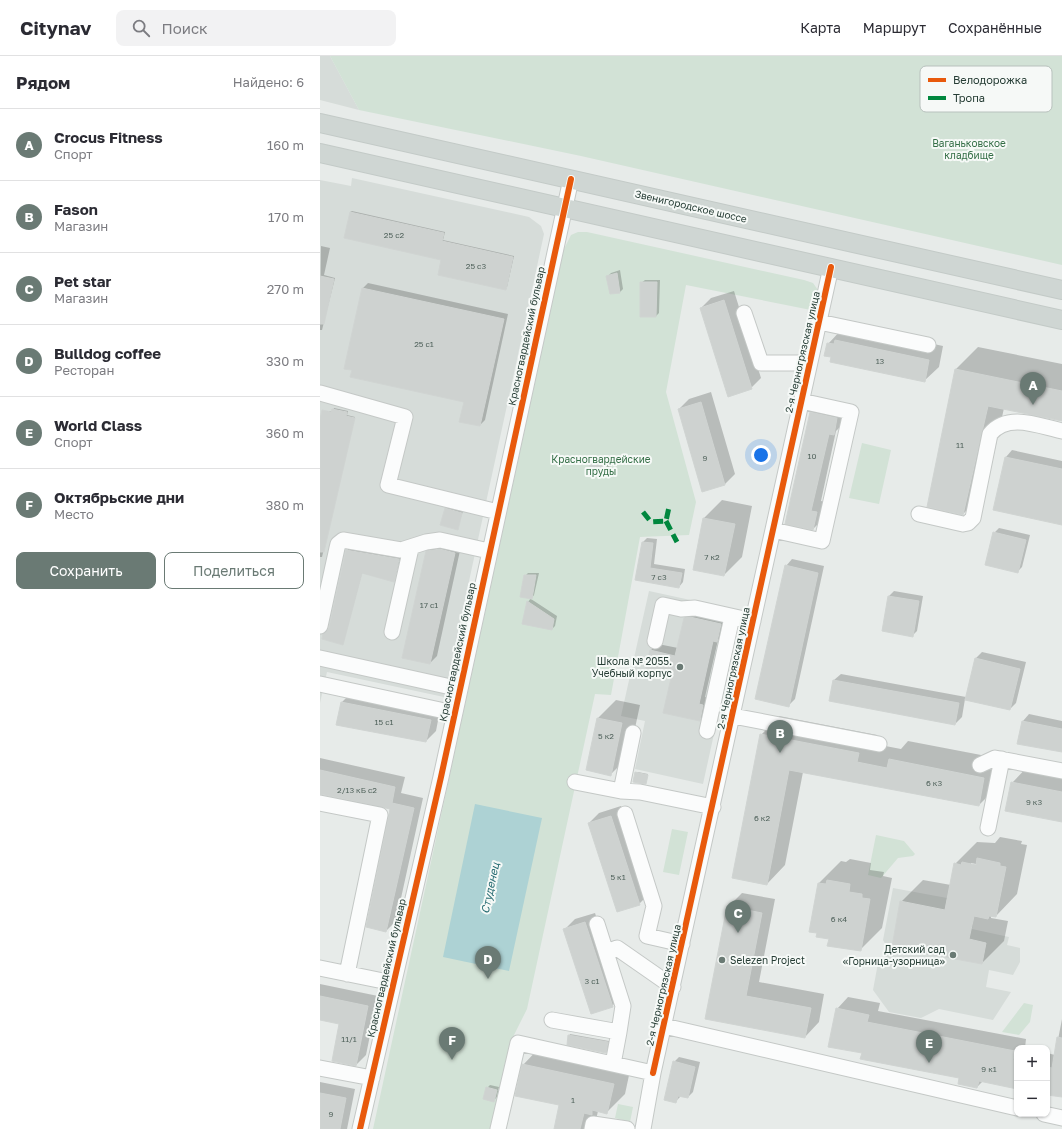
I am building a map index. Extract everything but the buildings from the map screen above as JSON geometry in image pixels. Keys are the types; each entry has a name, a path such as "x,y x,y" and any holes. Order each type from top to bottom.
{"main road":[{"name":"Звенигородское шоссе","path":"320,123 1062,290"},
{"path":"320,153 1062,320"}],"street":[{"name":"Красногвардейский бульвар","path":"360,1129 460,689 571,179"},
{"name":"2-я Черногрязская улица","path":"643,1129 653,1073 713,807 772,530 831,267"},
{"path":"744,313 760,363 809,364"},
{"path":"819,322 928,345"},
{"path":"320,393 405,417 388,485 498,512"},
{"path":"772,530 822,541 851,412 801,401"},
{"path":"919,514 963,524 971,521 973,518 990,434 1000,424 1019,422 1062,430"},
{"path":"320,626 337,548 341,541 347,540 393,549 411,548 426,542 440,540 489,551"},
{"path":"392,632 411,548"},
{"path":"655,641 663,605 681,609 695,608 753,621"},
{"path":"707,731 732,617"},
{"path":"320,658 460,689"},
{"path":"320,684 454,713"},
{"path":"733,716 879,744"},
{"path":"620,791 633,733"},
{"path":"980,765 991,759 1002,759 1062,771"},
{"path":"988,828 1002,759"},
{"path":"575,782 620,791 640,792 713,807"},
{"path":"320,803 380,815 347,974"},
{"path":"625,814 654,906 647,936 682,944"},
{"path":"597,924 623,1006 613,1064"},
{"path":"606,952 617,948 673,987"},
{"path":"320,968 393,983"},
{"path":"552,1020 619,1032"},
{"path":"664,1026 1014,1107"},
{"path":"498,1129 518,1043 653,1073"},
{"path":"320,1068 372,1078"},
{"path":"1050,1115 1062,1118"},
{"path":"592,1129 593,1124 627,1129"}],"shaded area":[{"path":"320,56 330,56 359,110 320,100"},
{"path":"352,178 529,217 541,226 544,234 444,697 327,672 320,703 320,180 351,186"},
{"name":"Школа № 2055. Учебный корпус","path":"649,591 741,611 703,784 635,769 645,721 621,716"},
{"name":"Детский сад «Горница-узорница»","path":"893,888 947,898 944,912 952,918 973,922 972,929 1009,937 1007,945 1020,948 1020,962 1013,975 989,970 986,987 1011,992 993,1020 939,1009 921,1018 889,1012 873,990 878,963 885,957 886,953 887,947 883,940"}],"green space":[{"name":"Ваганьковское кладбище","path":"330,56 1062,56 1062,265 581,156 359,110"},
{"name":"Красногвардейские пруды","path":"578,232 587,232 804,280 813,283 818,290 816,311 686,285 666,392 696,502 689,535 640,537 611,695 595,694 527,1009 512,1039 491,1129 373,1129 564,249 571,235"},
{"path":"862,443 891,450 879,504 849,498"},
{"path":"672,829 688,832 679,875 663,872"},
{"path":"876,835 904,841 915,854 913,856 898,858 881,878 868,875"},
{"path":"1024,1003 1033,1005 1030,1022 1019,1035 1002,1032"},
{"path":"618,1104 633,1107 630,1122 615,1118"}],"water":[{"name":"Студенец","path":"475,804 542,818 509,971 443,957"}],"marked path":[{"path":"643,512 651,522 666,521 669,507"},
{"path":"666,521 677,542"}],"cycle path":[{"path":"360,1129 441,777 571,179"},
{"path":"653,1073 831,267"}],"place":[{"name":"Crocus Fitness","path":"1033,405"},
{"name":"Школа № 2055. Учебный корпус","path":"680,667"},
{"name":"Fason","path":"780,753"},
{"name":"Pet star","path":"738,933"},
{"name":"Детский сад «Горница-узорница»","path":"953,955"},
{"name":"Selezen Project","path":"722,960"},
{"name":"Bulldog coffee","path":"488,979"},
{"name":"Октябрьские дни","path":"452,1060"},
{"name":"World Class","path":"929,1063"}]}
